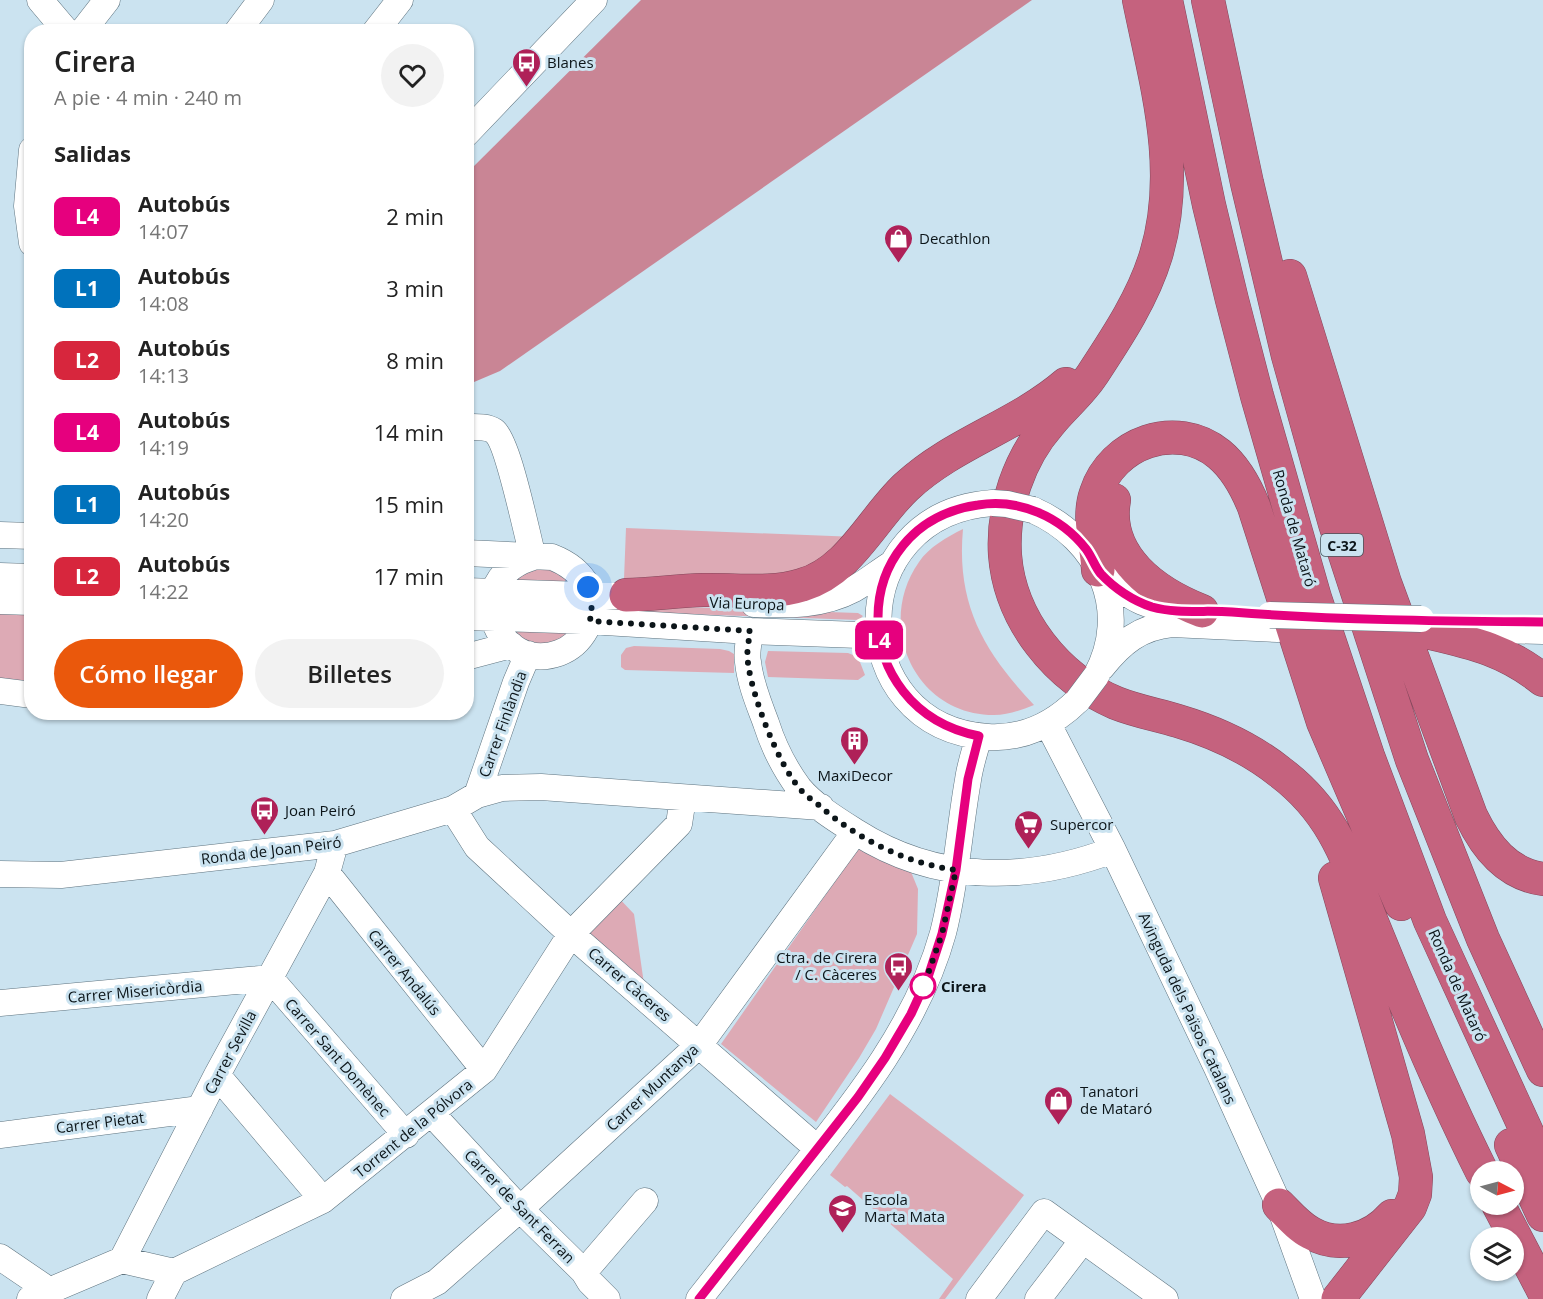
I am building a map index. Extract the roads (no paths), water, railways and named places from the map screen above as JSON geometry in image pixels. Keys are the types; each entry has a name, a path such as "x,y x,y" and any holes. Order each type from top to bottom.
{"highway":[{"path":"1139,0 1166,138 1168,173 1165,210 1157,252 1142,292 1121,330 1091,376 1038,437 1022,465 1006,517 1005,559 1011,586 1022,617 1034,636 1064,671 1075,679 1113,701 1232,741 1282,772 1319,808 1343,848 1412,1019 1477,1161"},
{"name":"Ronda de Mataró","path":"1166,0 1209,205 1232,300 1257,396 1319,610 1368,756 1430,921 1543,1167"},
{"name":"C-32","path":"1208,0 1247,183 1288,356 1335,524 1412,760 1484,939 1543,1070"},
{"path":"1223,0 1281,246 1385,583 1479,833 1506,864 1527,875 1543,879"},
{"path":"626,595 704,590 779,591 818,579 840,565 893,501 922,474 958,449 1026,413 1101,358"},
{"path":"1099,572 1092,509 1101,480 1108,467 1128,449 1154,440 1182,439 1195,441 1208,447 1228,462 1245,486 1323,722 1403,908 1543,1215"},
{"path":"1202,611 1175,600 1153,587 1140,574 1119,544 1113,524 1113,506 1118,486 1132,468 1141,461 1165,453 1179,452 1200,459 1225,479 1249,527 1268,553"},
{"path":"1385,583 1402,606 1453,744 1487,823 1498,840 1515,855 1526,861 1543,865"},
{"path":"1423,629 1476,643 1517,661 1543,680"},
{"path":"1300,790 1329,859 1394,1083 1416,1177 1415,1194 1404,1217 1338,1299"},
{"path":"1279,1205 1311,1233 1337,1241 1365,1236 1385,1224 1397,1210 1408,1184 1389,1103 1394,1083"},
{"path":"1504,1215 1543,1290"}],"street":[{"path":"40,0 60,24"},
{"path":"88,24 106,0"},
{"path":"243,24 261,0"},
{"path":"381,24 400,0"},
{"path":"474,126 594,0"},
{"path":"474,427 487,428 500,438 512,474 533,557"},
{"path":"993,503 1020,507 1045,516 1068,530 1087,550 1099,572 1120,631 1111,656 1078,700 1048,724 1006,736 979,736 949,728 929,717 911,702 893,678 881,649 877,620 881,590 900,551 919,531 941,516 966,507 993,503"},
{"path":"0,535 24,536"},
{"path":"474,554 552,557 574,568 584,579 590,608 581,636 563,651 542,656 519,650 474,656"},
{"path":"519,650 500,634 493,618 494,592 506,571 521,561 533,557"},
{"name":"Via Europa","path":"474,617 493,618 590,608 626,595 724,603 797,605 812,603 852,590 893,562"},
{"path":"1099,572 1126,594 1146,604 1167,610 1202,611 1274,622"},
{"path":"0,576 24,577"},
{"name":"Via Europa","path":"474,591 494,592 750,631 859,635 870,639 881,649"},
{"path":"0,601 24,602"},
{"path":"1120,631 1143,630 1172,624 1274,622 1423,629 1538,626"},
{"path":"750,631 747,662 772,742 799,788 838,822 874,844 930,866 983,873 1028,872 1065,865 1113,850"},
{"name":"Carrer Finlàndia","path":"477,795 516,682 519,650"},
{"path":"0,692 24,694"},
{"name":"Avinguda dels Països Catalans","path":"1048,724 1113,850 1217,1068 1279,1205 1313,1299"},
{"path":"699,1299 818,1149 885,1058 911,1014 928,977 942,934 956,870 968,779 979,736"},
{"name":"Ronda de Joan Peiró","path":"0,874 61,875 335,844 453,809 477,795 502,788 541,787 821,807"},
{"name":"Torrent de la Pólvora","path":"174,1272 323,1200 484,1070 571,934 679,824 683,798"},
{"name":"Carrer Càceres","path":"453,809 477,847 571,934 818,1149"},
{"name":"Carrer Muntanya","path":"404,1299 437,1282 700,1044 855,832"},
{"name":"Carrer Sevilla","path":"122,1260 217,1075 327,873 335,844"},
{"name":"Carrer Andalús","path":"327,873 484,1070"},
{"name":"Carrer Misericòrdia","path":"0,1003 270,978"},
{"name":"Carrer Sant Domènec","path":"270,978 406,1135"},
{"path":"217,1075 323,1200"},
{"name":"Carrer Pietat","path":"0,1135 200,1109"},
{"name":"Carrer de Sant Ferran","path":"432,1114 590,1288"},
{"path":"590,1288 645,1201"},
{"path":"979,1299 1044,1212 1165,1299"},
{"path":"1038,1299 1083,1240"},
{"path":"0,1257 43,1296 122,1260 174,1272 160,1299"}],"place":[{"name":"Blanes","path":"526,88"},
{"name":"Decathlon","path":"898,264"},
{"name":"MaxiDecor","path":"855,766"},
{"name":"Joan Peiró","path":"264,836"},
{"name":"Supercor","path":"1029,850"},
{"name":"Cirera","path":"923,986"},
{"name":"Ctra. de Cirera / C. Càceres","path":"898,992"},
{"name":"Tanatori de Mataró","path":"1059,1126"},
{"name":"Escola Marta Mata","path":"843,1234"}]}
